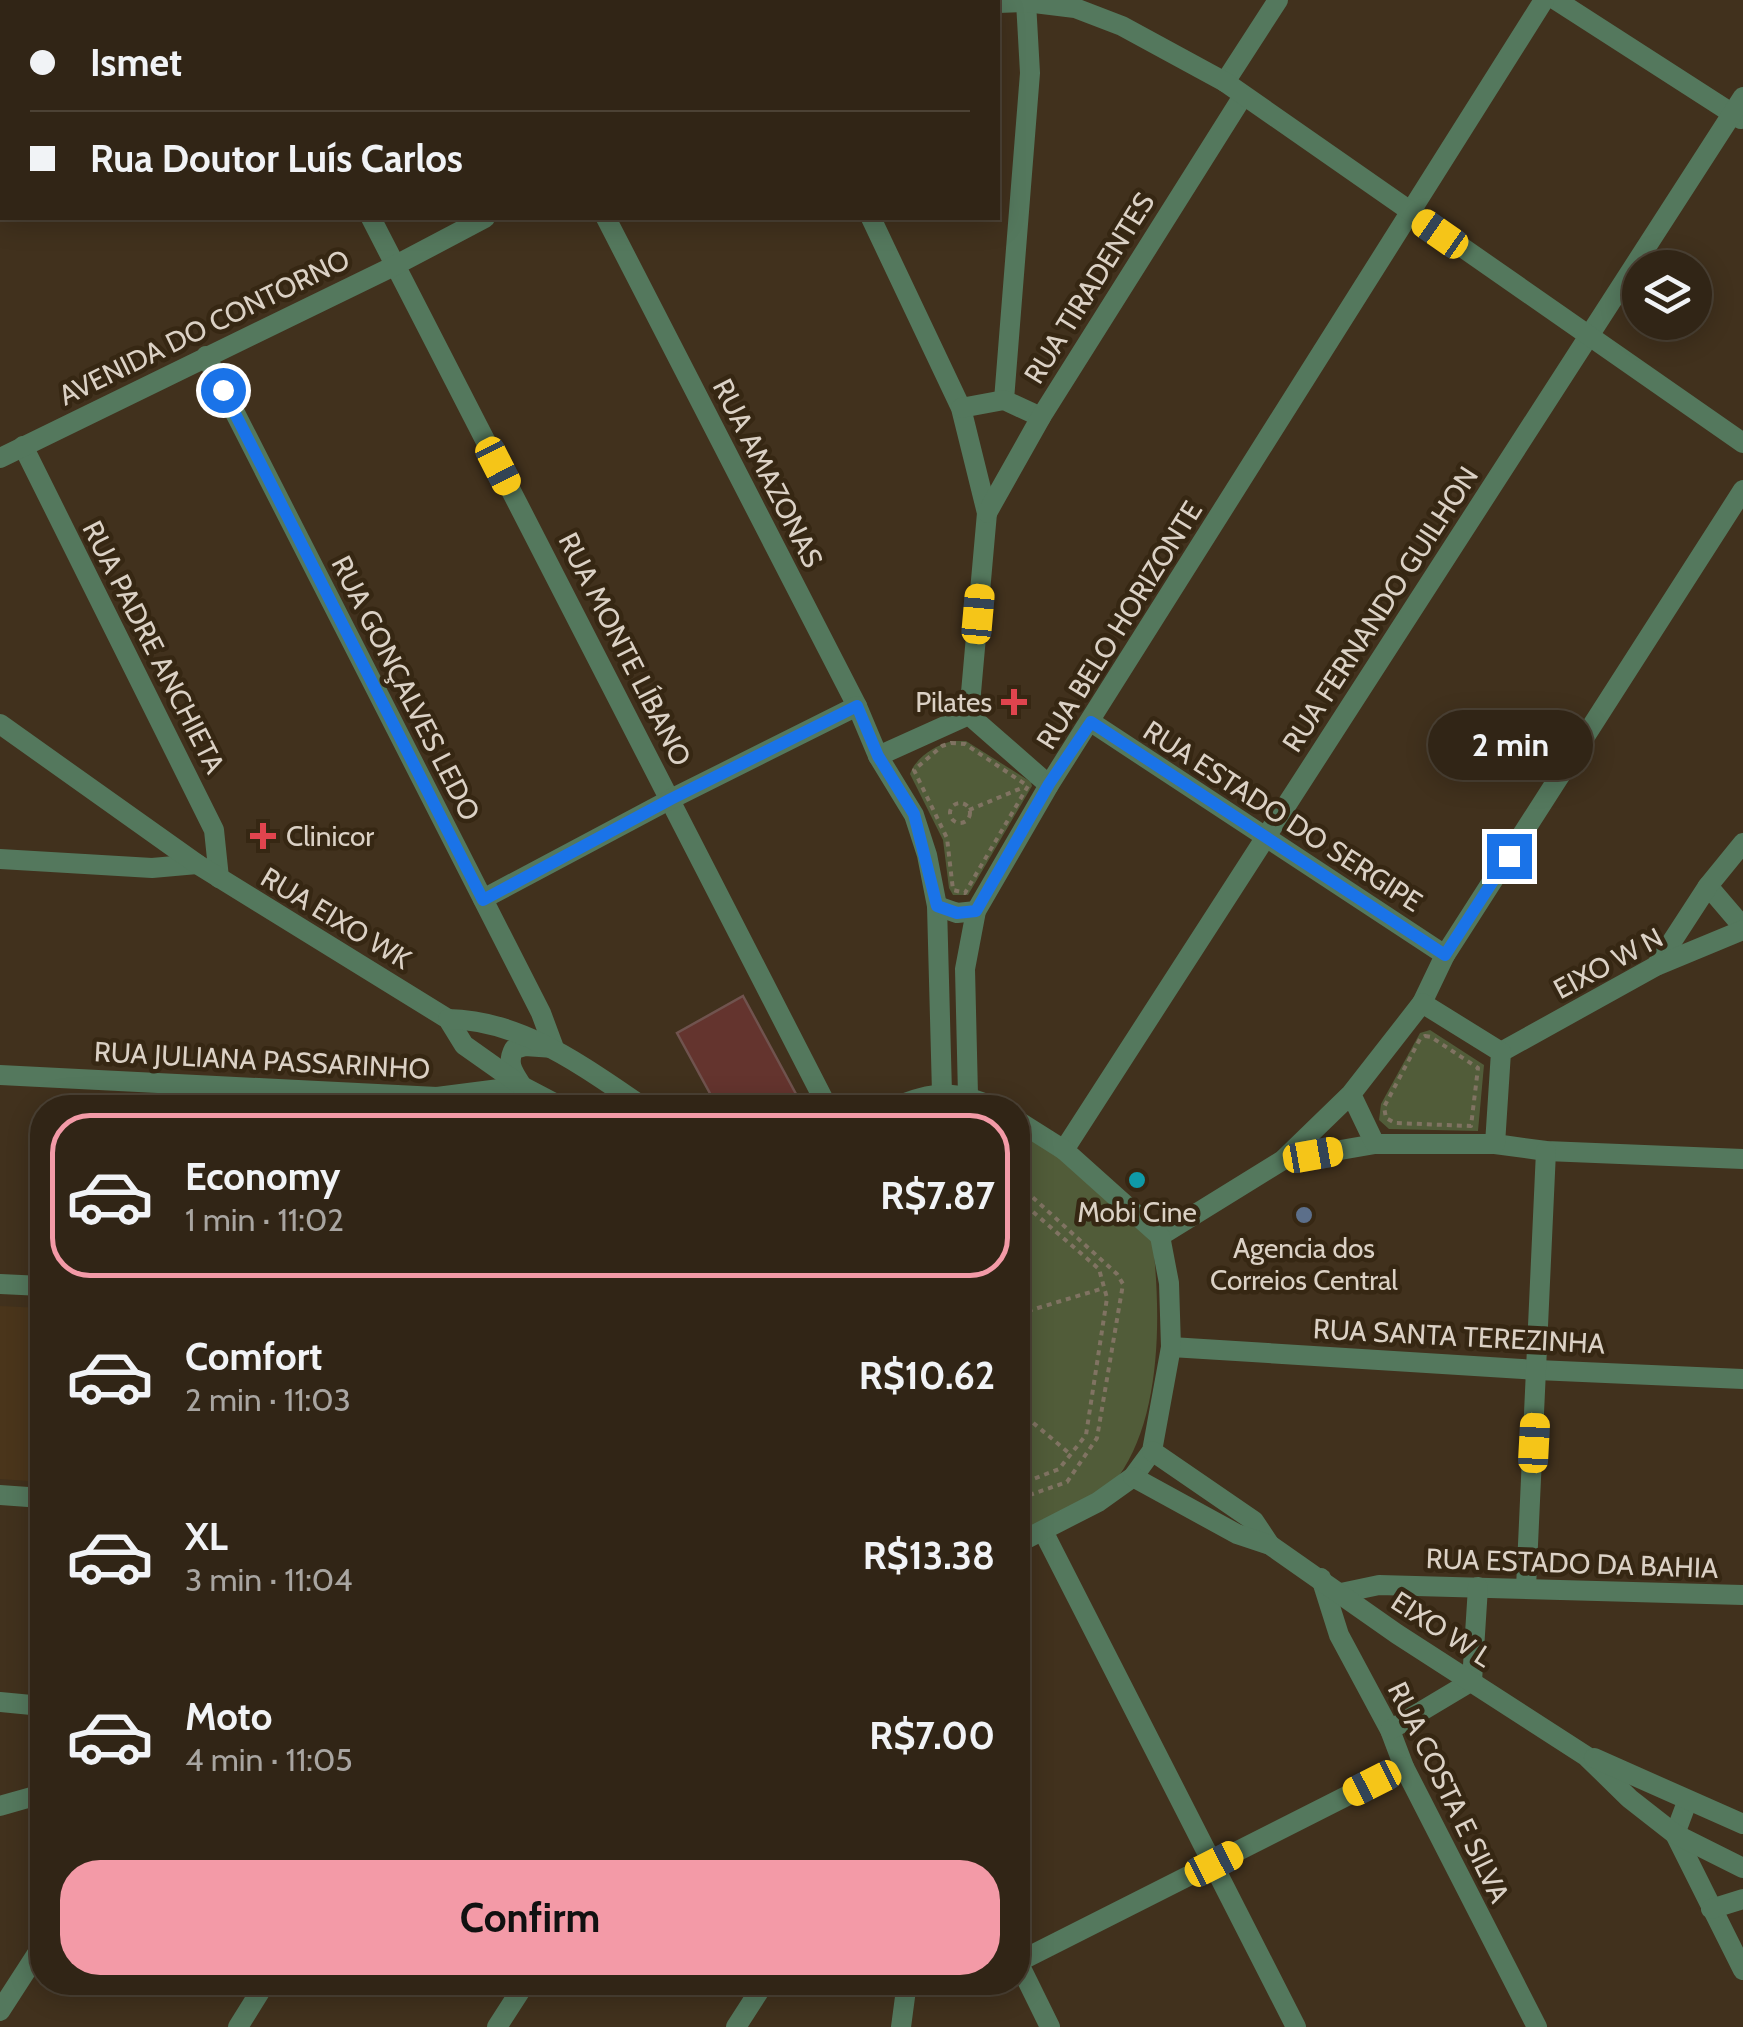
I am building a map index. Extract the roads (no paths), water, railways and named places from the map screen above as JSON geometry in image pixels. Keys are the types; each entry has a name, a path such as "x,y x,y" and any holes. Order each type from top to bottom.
{"street":[{"path":"1225,82 1278,0"},
{"name":"RUA BELO HORIZONTE","path":"968,1095 964,968 976,911 1039,785 1091,722 1544,0"},
{"path":"1556,0 1740,110"},
{"path":"1000,2 1052,2 1074,8 1122,26 1225,82 1743,443"},
{"path":"1004,400 1030,73 1026,2"},
{"name":"RUA TIRADENTES","path":"987,513 1041,416 1243,96"},
{"name":"RUA FERNANDO GUILHON","path":"1064,1150 1740,110"},
{"name":"RUA MONTE LÍBANO","path":"372,220 821,1095"},
{"name":"AVENIDA DO CONTORNO","path":"0,458 482,220"},
{"name":"RUA AMAZONAS","path":"607,220 857,706 878,756 914,814 937,906 942,1093"},
{"path":"871,220 960,408 987,513 969,716"},
{"name":"RUA GONÇALVES LEDO","path":"206,356 541,1013 554,1048"},
{"path":"960,408 1004,400 1041,416"},
{"name":"RUA PADRE ANCHIETA","path":"23,446 214,830 220,878"},
{"path":"1160,1236 1283,1160 1352,1094 1422,1003 1445,955 1743,490"},
{"path":"483,900 671,799 857,706"},
{"path":"878,756 969,716"},
{"path":"969,716 1039,785"},
{"name":"RUA ESTADO DO SERGIPE","path":"1091,722 1445,955"},
{"name":"RUA EIXO WK","path":"0,724 197,864 448,1018"},
{"path":"1656,966 1708,886 1743,842"},
{"path":"0,859 152,868 197,864"},
{"path":"1708,886 1743,929"},
{"path":"937,906 957,913 976,911"},
{"name":"EIXO W N","path":"1501,1052 1656,966 1743,929"},
{"path":"1422,1003 1501,1052 1495,1144"},
{"path":"448,1018 474,1019 554,1048 625,1095"},
{"path":"448,1018 464,1045 539,1095"},
{"path":"522,1086 511,1069 514,1050 524,1046 554,1048"},
{"name":"RUA JULIANA PASSARINHO","path":"0,1075 278,1095"},
{"name":"RUA JULIANA PASSARINHO","path":"452,1095 522,1086"},
{"path":"1352,1094 1374,1144"},
{"path":"936,1095 968,1095"},
{"path":"1030,1129 1064,1150 1160,1236 1169,1283 1171,1346 1152,1451 1134,1477 1098,1502 1030,1538"},
{"path":"1283,1160 1374,1144 1495,1144 1546,1152 1743,1160"},
{"path":"1526,1588 1546,1152"},
{"path":"0,1284 30,1285"},
{"name":"RUA SANTA TEREZINHA","path":"1171,1346 1538,1370 1743,1378"},
{"name":"EIXO W L","path":"1152,1451 1254,1521 1270,1545"},
{"name":"EIXO W L","path":"1134,1477 1237,1534 1270,1545 1586,1756 1629,1798 1675,1834 1743,1868"},
{"path":"0,1495 30,1497"},
{"path":"1043,1531 1296,2027"},
{"name":"RUA COSTA E SILVA","path":"1321,1578 1339,1635 1536,2027"},
{"name":"RUA ESTADO DA BAHIA","path":"1341,1593 1378,1586 1743,1595"},
{"path":"1390,1730 1472,1682 1478,1587"},
{"path":"0,1702 30,1705"},
{"name":"EIXO W L","path":"1586,1756 1617,1766 1687,1802 1743,1824"},
{"path":"1030,1956 1404,1766"},
{"path":"0,1806 30,1797"},
{"path":"1687,1802 1675,1834 1743,1970"},
{"path":"1710,1909 1743,1899"},
{"path":"0,2011 30,1965"},
{"path":"1030,1986 1050,2027"},
{"path":"238,2027 258,1995"},
{"path":"497,2027 518,1995"},
{"path":"736,2027 756,1995"},
{"path":"901,2027 905,1995"}],"place":[{"name":"Pilates","path":"1014,702"},
{"name":"Clinicor","path":"263,836"},
{"name":"Mobi Cine","path":"1137,1180"},
{"name":"Agencia dos Correios Central","path":"1304,1215"}]}
